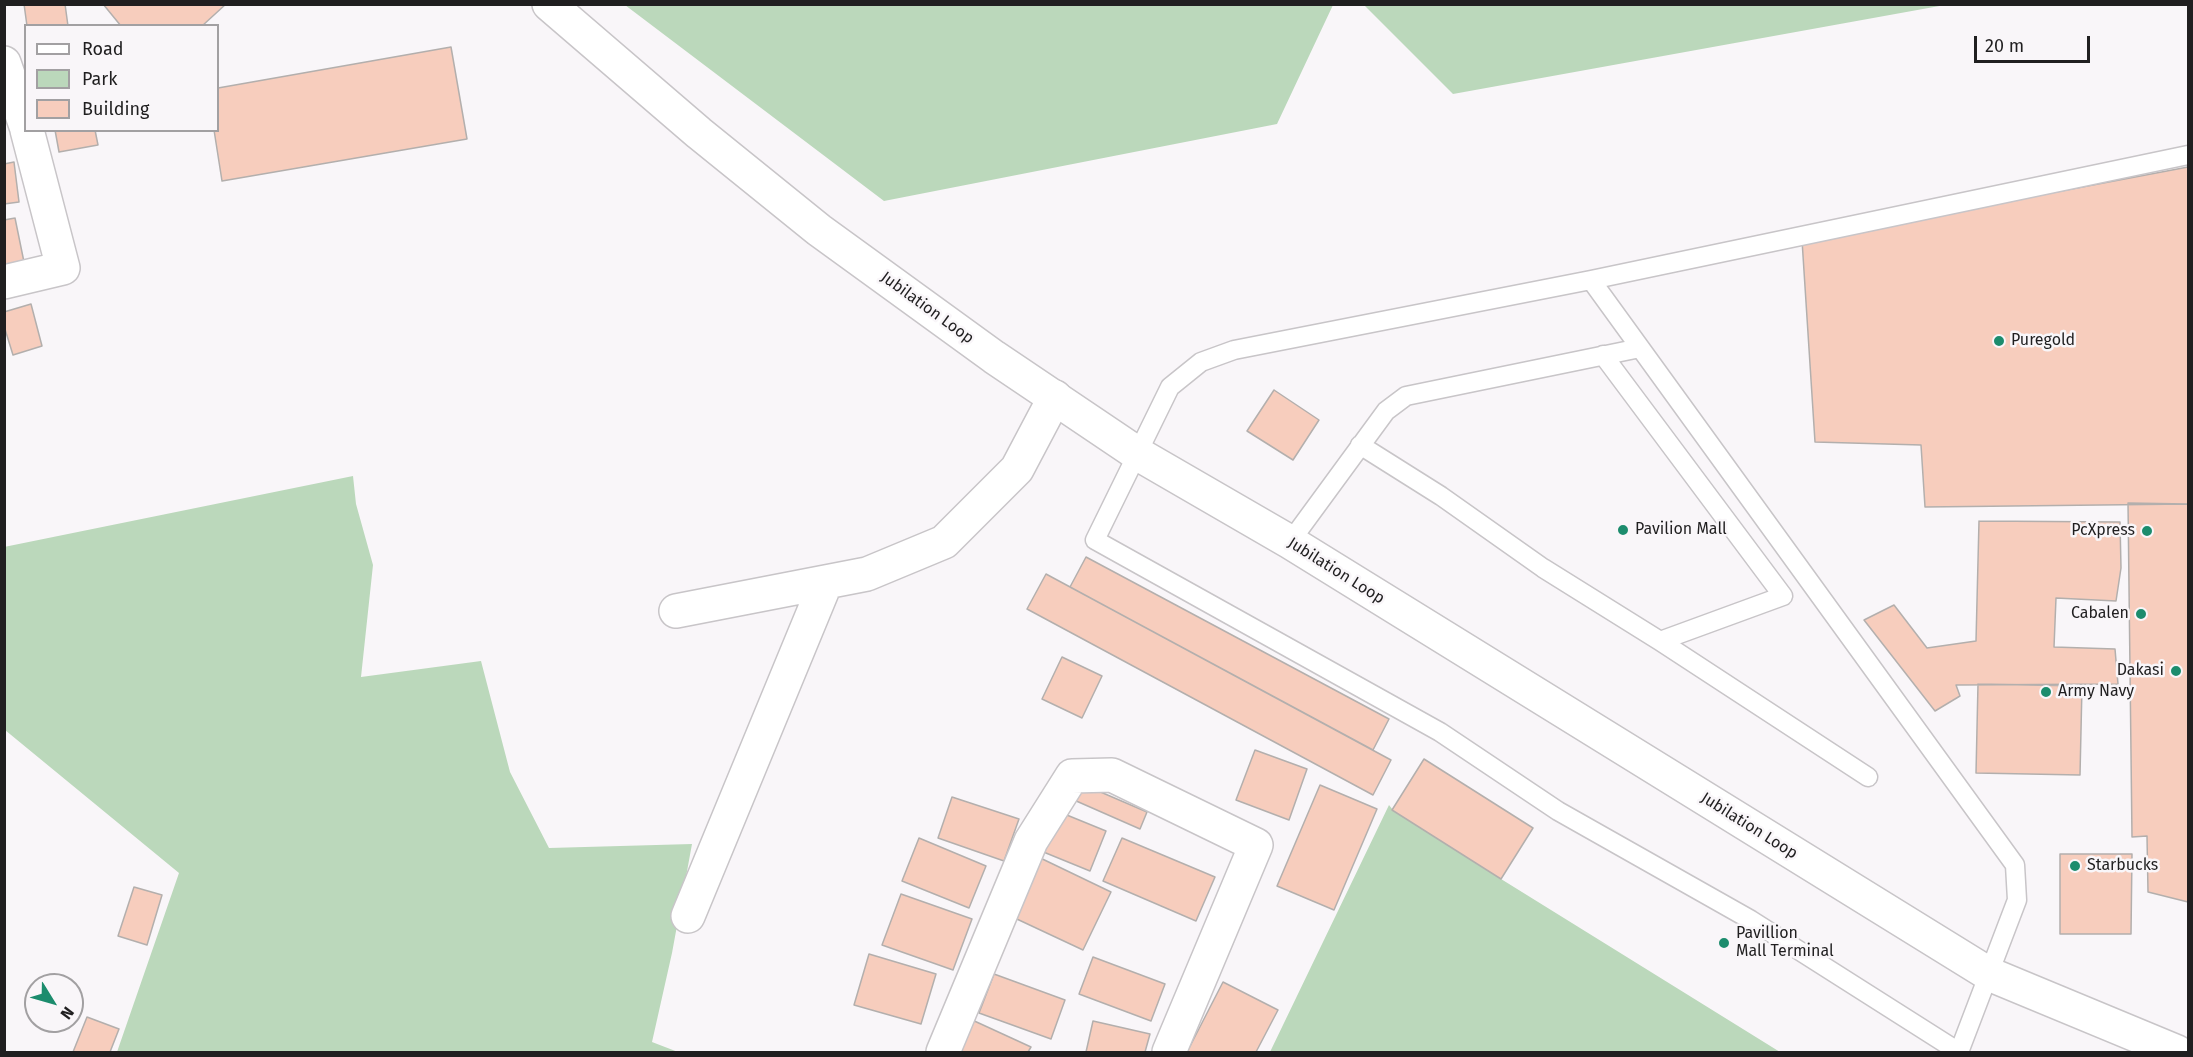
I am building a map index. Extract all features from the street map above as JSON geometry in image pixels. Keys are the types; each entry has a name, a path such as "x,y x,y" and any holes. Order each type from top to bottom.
{"main road":[{"name":"Jubilation Loop","path":"549,4 699,133 819,230 994,357 1138,454 1290,542 1989,974 2177,1053"},
{"path":"4,63 21,134 63,268 4,282"},
{"path":"676,611 867,574 945,542 1017,469 1055,397"},
{"path":"688,916 826,582"},
{"path":"943,1053 1031,841 1072,776 1113,775 1256,845 1169,1053"}],"lane":[{"path":"1591,280 2015,865 2017,900 1959,1052 1751,920 1558,811 1440,732 1095,540 1170,387 1201,362 1234,350 1591,280 2188,155"},
{"path":"1290,542 1386,411 1406,396 1640,348"},
{"path":"1603,355 1783,596 1660,641"},
{"path":"1360,445 1441,496 1543,568 1660,641 1868,777"}],"green space":[{"path":"625,5 1333,5 1277,124 884,201"},
{"path":"1364,5 1945,5 1453,94"},
{"path":"353,476 356,504 373,565 361,677 481,661 510,772 549,848 692,844 672,953 652,1042 678,1052 117,1052 179,873 5,730 4,547"},
{"path":"1389,805 1393,810 1501,879 1780,1052 1270,1052"}],"building":[{"path":"24,4 65,4 68,24 27,24"},
{"path":"103,4 226,4 204,24 119,24"},
{"path":"451,47 467,139 222,181 214,132 219,132 219,88"},
{"path":"55,132 95,132 98,145 59,152"},
{"path":"14,162 19,202 4,204 4,164"},
{"name":"Puregold","path":"2188,167 2188,504 1925,507 1921,445 1815,442 1802,240"},
{"path":"15,218 24,262 4,266 4,220"},
{"path":"31,304 42,346 13,355 4,326 4,312"},
{"path":"1274,390 1319,420 1293,460 1247,431"},
{"path":"2128,503 2188,504 2188,902 2148,892 2147,836 2132,837"},
{"path":"1979,521 2120,522 2121,568 2116,601 2056,598 2054,647 2115,649 2118,684 1956,685 1960,696 1935,711 1864,620 1894,605 1927,648 1976,641"},
{"path":"1086,557 1389,719 1373,750 1070,587"},
{"path":"1046,574 1391,760 1373,795 1027,609"},
{"path":"1062,657 1102,676 1082,718 1042,699"},
{"path":"1978,684 2082,686 2080,775 1976,773"},
{"path":"1255,750 1307,769 1289,820 1236,800"},
{"path":"1424,759 1533,828 1501,879 1392,810"},
{"path":"1082,784 1147,812 1140,829 1074,800"},
{"path":"1320,785 1377,809 1334,910 1277,886"},
{"path":"952,797 1019,819 1004,861 938,838"},
{"path":"1057,811 1106,831 1090,871 1041,851"},
{"path":"919,838 986,866 969,908 902,881"},
{"path":"1122,838 1215,877 1196,921 1103,881"},
{"path":"1032,854 1111,892 1083,950 1004,913"},
{"path":"2060,854 2132,854 2131,934 2060,934"},
{"path":"134,887 162,895 147,945 118,936"},
{"path":"901,894 972,919 953,970 882,945"},
{"path":"869,954 936,974 921,1024 854,1005"},
{"path":"1093,957 1165,984 1151,1021 1079,994"},
{"path":"994,974 1065,1000 1051,1039 979,1013"},
{"path":"1223,982 1278,1010 1256,1052 1187,1052"},
{"path":"87,1017 119,1029 110,1052 73,1052 81,1033 84,1033"},
{"path":"970,1019 1031,1047 1028,1052 954,1052"},
{"path":"1093,1021 1150,1034 1145,1052 1086,1052"}],"place":[{"name":"Puregold","path":"1999,341"},
{"name":"Pavilion Mall","path":"1623,530"},
{"name":"PcXpress","path":"2147,531"},
{"name":"Cabalen","path":"2141,614"},
{"name":"Dakasi","path":"2176,671"},
{"name":"Army Navy","path":"2046,692"},
{"name":"Starbucks","path":"2075,866"},
{"name":"Pavillion Mall Terminal","path":"1724,943"}]}
